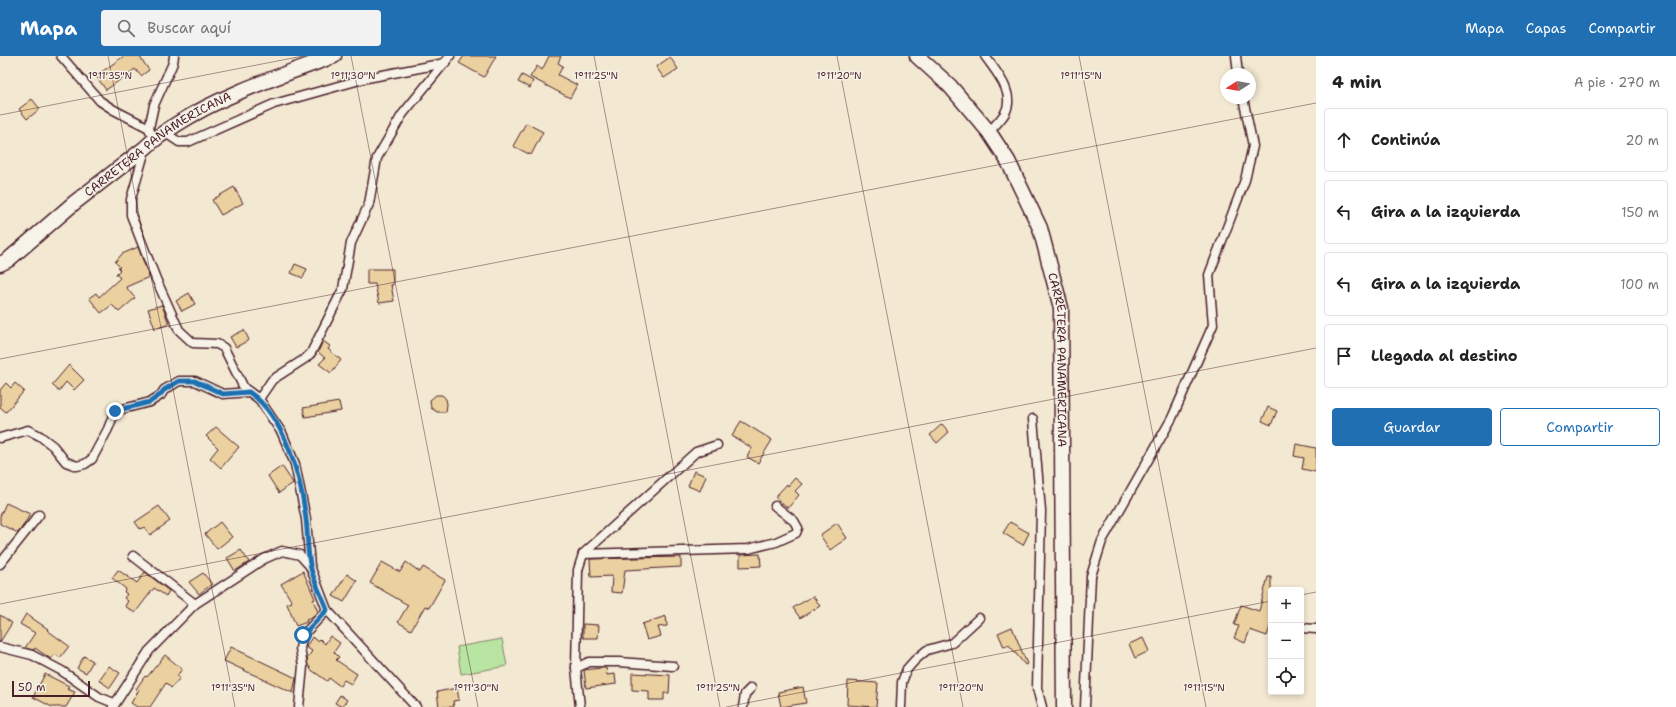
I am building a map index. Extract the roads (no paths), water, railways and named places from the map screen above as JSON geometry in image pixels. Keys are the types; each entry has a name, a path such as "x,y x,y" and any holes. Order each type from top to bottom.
{"highway":[{"name":"CARRETERA PANAMERICANA","path":"0,264 8,260 153,137 243,89 334,56"},
{"name":"CARRETERA PANAMERICANA","path":"917,56 950,86 988,132 1008,161 1040,228 1061,308 1064,707"}],"street":[{"path":"61,56 100,101 153,137 179,142 188,142 274,104 367,78 445,64"},
{"path":"174,56 173,63 154,104 153,137 131,198 131,215 178,330 193,343 217,344 224,348 244,388 259,399 282,433 296,464 306,519 310,566 327,610 416,707"},
{"path":"259,399 272,380 306,358 311,353 343,288 351,243 369,204 377,158 402,115 450,56"},
{"path":"985,56 1004,82 1009,103 1004,114 988,132"},
{"path":"1236,56 1237,68"},
{"path":"1085,707 1091,576 1102,541 1172,418 1213,325 1209,275 1245,180 1253,146 1244,104"},
{"path":"0,438 28,430 40,436 53,446 66,462 77,466 85,464 92,459 108,430 115,411 150,402 164,390 179,381 195,381 223,394 249,392"},
{"path":"1033,419 1041,511 1037,688 1042,707"},
{"path":"580,707 576,668 578,570 583,554 696,452 717,445"},
{"path":"583,554 748,549 776,542 796,533 798,528 794,521 775,506"},
{"path":"0,564 39,515"},
{"path":"0,647 32,655 62,671 98,697 113,705 149,651 195,604 264,559 282,552 300,555 310,566"},
{"path":"133,556 195,604"},
{"path":"299,707 303,666 300,648 303,635 327,610"},
{"path":"901,707 902,682 907,669 927,650 952,643 979,618"},
{"path":"1304,628 1316,629"},
{"path":"576,668 589,662 619,662 673,666"},
{"path":"743,707 745,694 751,688"}]}
